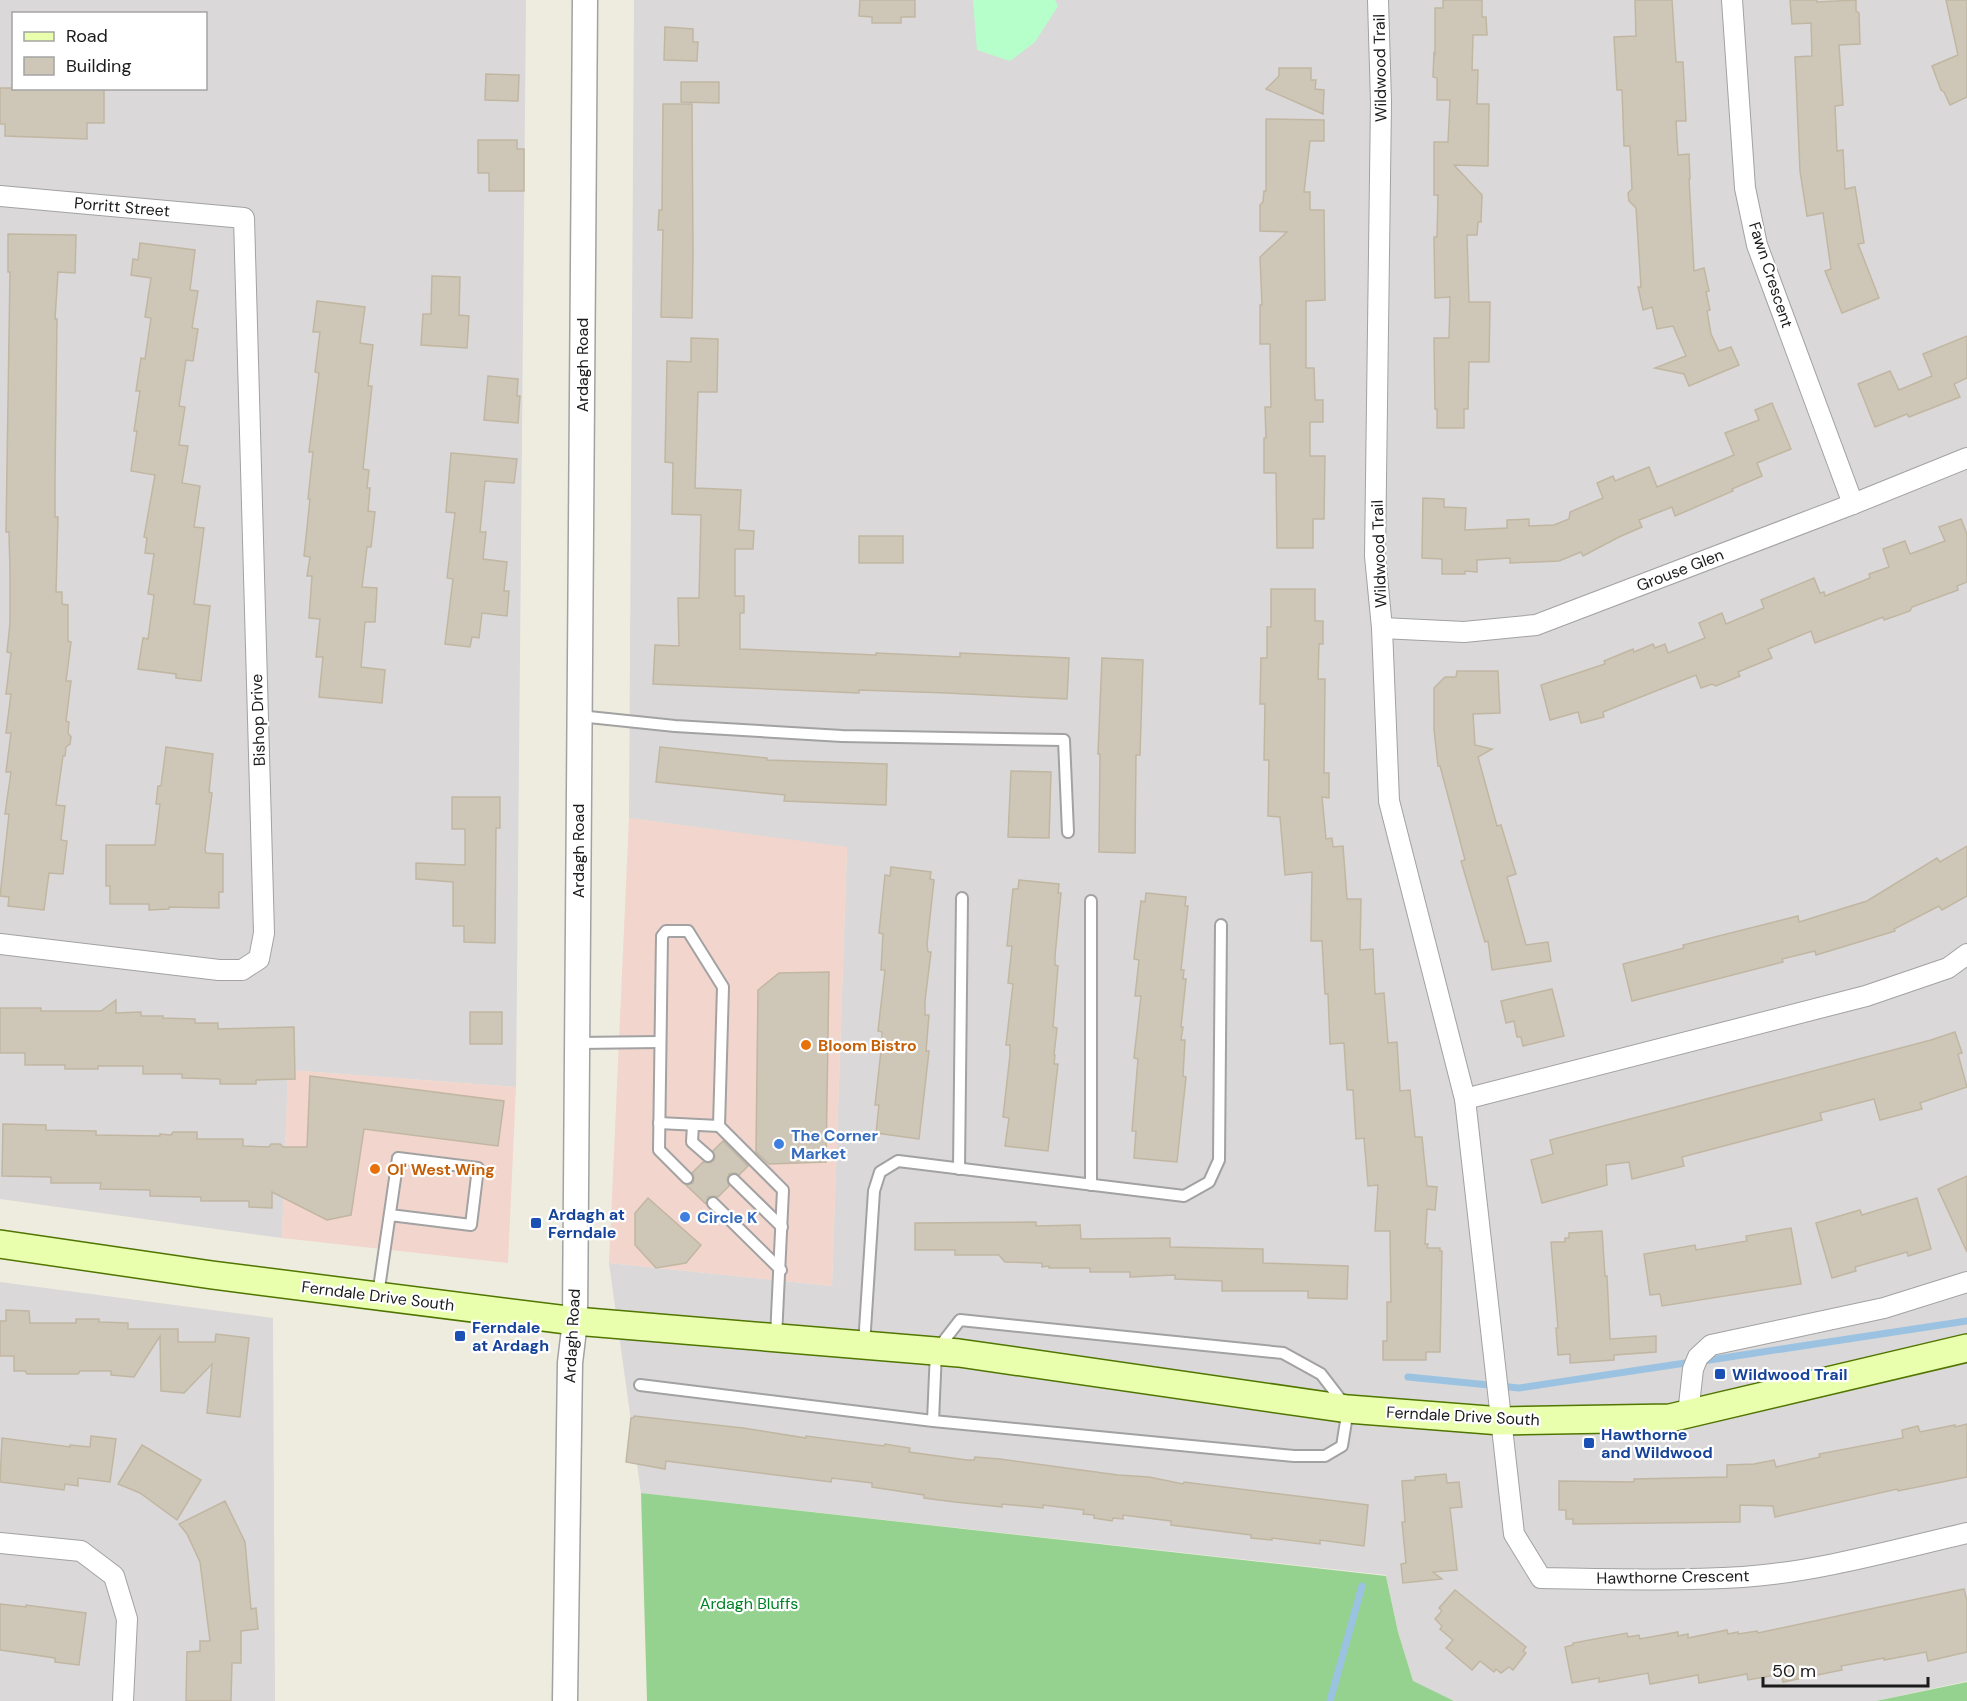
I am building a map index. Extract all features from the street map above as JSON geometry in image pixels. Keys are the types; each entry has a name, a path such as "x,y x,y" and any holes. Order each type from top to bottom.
{"main road":[{"name":"Ferndale Drive South","path":"0,1244 212,1275 575,1321 936,1351 1348,1409 1501,1420 1670,1418 1967,1348"}],"street":[{"name":"Ardagh Road","path":"565,1701 570,1364 575,1321 585,0"},
{"name":"Wildwood Trail","path":"1378,0 1381,102 1376,556 1382,628 1389,801 1465,1099 1501,1420"},
{"name":"Fawn Crescent","path":"1732,0 1745,188 1757,245 1853,504"},
{"name":"Porritt Street","path":"0,196 244,218"},
{"name":"Bishop Drive","path":"0,944 219,970 242,970 259,959 264,933 244,218"},
{"name":"Grouse Glen","path":"1382,628 1464,632 1536,625 1967,458"},
{"path":"1465,1099 1866,996 1948,968 1967,954"},
{"path":"1688,1414 1693,1369 1698,1357 1711,1345 1884,1308 1967,1282"},
{"name":"Hawthorne Crescent","path":"1501,1420 1514,1534 1541,1578 1743,1577 1809,1568 1967,1533"},
{"path":"0,1543 81,1551 114,1576 127,1619 123,1701"}],"lane":[{"path":"579,716 675,726 842,736 1064,740 1068,832"},
{"path":"960,1169 962,898"},
{"path":"1090,1185 1091,902"},
{"path":"864,1345 874,1191 880,1172 898,1161 1184,1196 1209,1182 1219,1160 1221,926"},
{"path":"687,1178 659,1150 662,936 666,931 688,931 723,987 719,1126"},
{"path":"577,1043 660,1042"},
{"path":"659,1123 719,1126 783,1190 776,1338"},
{"path":"693,1125 692,1142 708,1156"},
{"path":"378,1296 398,1158 478,1168 471,1225 390,1215"},
{"path":"734,1180 782,1227"},
{"path":"713,1203 781,1270"},
{"path":"640,1385 933,1421 1294,1456 1325,1456 1342,1446 1348,1409 1321,1374 1283,1353 960,1320 936,1351 933,1421"}],"shaded area":[{"path":"0,0 526,0 516,1087 288,1070 282,1238 0,1199"},
{"path":"634,0 1967,0 1967,1681 1876,1701 1454,1701 1413,1682 1398,1632 1386,1575 641,1493 609,1263 832,1286 847,848 629,818"},
{"path":"629,818 847,847 832,1286 609,1263"},
{"path":"288,1070 516,1087 508,1263 282,1238"},
{"path":"0,1282 273,1318 275,1701 0,1701"}],"green space":[{"path":"973,0 1055,0 1058,6 1035,42 1010,61 977,50"},
{"name":"Ardagh Bluffs","path":"641,1493 1386,1576 1398,1632 1413,1681 1454,1701 647,1701"},
{"path":"1967,1682 1967,1701 1876,1701"}],"building":[{"path":"860,0 915,0 915,17 901,17 901,23 872,23 872,17 859,16"},
{"path":"1443,0 1482,0 1482,17 1486,17 1487,35 1473,35 1472,70 1478,70 1477,104 1489,104 1488,166 1454,165 1482,195 1481,222 1478,222 1477,235 1467,235 1469,302 1490,302 1489,362 1469,362 1468,409 1464,409 1464,428 1437,428 1437,409 1435,409 1434,338 1449,338 1450,297 1435,298 1434,237 1437,237 1438,195 1434,195 1434,142 1448,142 1450,100 1437,100 1437,78 1433,77 1435,8 1443,8"},
{"path":"1635,0 1672,0 1676,62 1683,62 1686,121 1676,121 1678,155 1689,154 1694,271 1704,268 1709,291 1706,292 1710,310 1707,311 1711,334 1719,351 1731,347 1739,365 1689,386 1684,374 1655,368 1686,356 1673,326 1657,329 1652,307 1643,310 1638,287 1641,287 1636,208 1629,201 1628,193 1632,189 1630,146 1624,146 1622,90 1617,90 1614,37 1636,36"},
{"path":"1790,0 1817,0 1817,2 1856,0 1856,11 1859,13 1860,44 1839,45 1843,105 1835,106 1837,151 1843,150 1845,189 1855,187 1864,243 1858,244 1879,298 1842,313 1825,271 1831,269 1823,213 1807,216 1800,171 1795,57 1812,56 1811,23 1792,24"},
{"path":"1946,0 1967,0 1967,97 1950,105 1941,90 1932,66 1958,55"},
{"path":"665,27 693,29 693,42 698,42 697,61 664,60"},
{"path":"1279,68 1311,68 1311,80 1316,80 1315,89 1324,90 1323,114 1266,89 1279,76"},
{"path":"486,74 519,75 518,101 485,100"},
{"path":"681,82 719,82 719,103 681,102"},
{"path":"0,88 104,90 104,123 87,123 87,139 5,136 5,124 0,124"},
{"path":"663,104 692,104 692,318 661,317 663,230 658,230 659,210 662,210"},
{"path":"1266,119 1324,120 1324,141 1310,141 1304,192 1310,192 1310,210 1324,210 1325,300 1306,301 1306,368 1314,368 1315,400 1323,400 1323,422 1310,422 1310,456 1325,456 1324,519 1313,519 1313,548 1277,548 1276,473 1264,473 1265,407 1271,407 1270,344 1260,344 1260,305 1262,305 1260,257 1287,232 1260,231 1260,205 1263,202 1264,191 1266,191"},
{"path":"478,140 517,140 517,149 524,149 524,191 489,191 489,173 478,173"},
{"path":"8,234 76,235 75,273 58,272 55,319 57,319 55,517 58,517 56,592 62,592 62,604 68,605 68,641 71,642 66,681 71,681 66,721 69,722 68,733 71,737 65,756 63,756 56,805 65,806 61,840 67,841 63,874 49,873 44,910 8,906 9,897 0,896 9,814 5,814 11,772 6,772 11,733 6,733 11,694 6,694 11,653 7,652 10,623 10,570 9,532 6,532 10,272 8,272"},
{"path":"140,243 195,250 190,290 198,291 192,328 198,329 193,361 186,360 179,406 185,407 179,445 188,446 182,483 200,486 194,527 204,528 194,604 210,606 201,681 176,678 176,674 138,669 143,638 148,639 154,595 148,594 154,554 145,553 147,538 144,537 155,475 131,471 140,391 136,391 141,358 145,359 151,318 145,317 151,278 131,275 133,259 138,260"},
{"path":"432,276 460,277 459,315 469,316 467,348 421,345 423,314 431,314"},
{"path":"317,301 365,307 360,343 373,345 368,386 372,386 363,469 369,470 368,511 375,512 371,547 367,547 362,587 377,588 375,622 365,622 361,667 385,670 382,703 319,697 323,657 316,657 320,619 309,618 312,576 307,576 310,557 304,556 313,452 309,452 319,373 315,372 320,332 313,332"},
{"path":"1967,336 1967,378 1954,384 1960,397 1909,417 1907,414 1875,427 1858,384 1890,371 1899,390 1932,376 1923,354"},
{"path":"691,338 718,339 717,392 698,392 695,488 741,490 739,530 754,531 753,549 735,549 735,596 744,596 744,613 740,613 740,649 876,655 876,653 960,657 960,653 1069,658 1067,699 653,684 655,645 679,646 678,598 699,598 701,515 672,514 673,463 665,462 667,361 691,362"},
{"path":"488,376 518,379 517,396 520,396 518,423 484,420"},
{"path":"1772,403 1791,449 1757,463 1762,476 1732,489 1733,491 1675,516 1672,507 1639,520 1642,527 1583,556 1581,552 1559,561 1510,563 1510,558 1477,560 1477,572 1465,571 1465,574 1442,574 1442,559 1422,558 1423,498 1444,499 1444,507 1466,508 1465,530 1507,528 1507,520 1529,519 1529,526 1554,525 1569,519 1570,512 1603,498 1597,483 1613,476 1615,481 1649,467 1657,487 1734,455 1725,433 1759,420 1755,410"},
{"path":"451,453 517,459 514,483 485,481 480,532 486,532 483,559 507,562 504,591 509,591 507,616 482,613 479,638 472,637 470,647 445,644 453,579 447,578 455,513 446,512"},
{"path":"1961,519 1967,534 1967,582 1957,586 1958,590 1912,607 1910,611 1884,620 1883,617 1815,643 1811,631 1768,649 1772,658 1738,672 1740,676 1716,686 1712,684 1701,688 1696,675 1603,712 1604,717 1581,723 1578,712 1550,720 1541,685 1605,664 1604,661 1633,649 1634,652 1653,644 1655,648 1665,644 1668,653 1705,638 1699,623 1722,613 1726,624 1764,608 1761,600 1814,578 1820,593 1824,592 1825,596 1870,578 1869,574 1889,567 1883,549 1905,541 1910,554 1945,541 1939,527"},
{"path":"859,536 903,536 903,563 859,563"},
{"path":"1271,589 1315,589 1315,621 1323,621 1323,644 1319,644 1318,679 1325,679 1324,773 1329,773 1329,798 1322,797 1326,839 1332,838 1333,847 1343,846 1347,899 1361,899 1360,950 1373,949 1375,994 1384,993 1388,1043 1397,1042 1400,1091 1410,1090 1415,1137 1422,1137 1427,1186 1437,1187 1435,1210 1427,1209 1425,1244 1428,1244 1427,1248 1440,1248 1442,1251 1440,1352 1426,1352 1426,1360 1383,1360 1383,1341 1387,1341 1387,1302 1391,1302 1390,1231 1375,1231 1378,1185 1368,1186 1364,1138 1356,1139 1353,1090 1347,1090 1344,1043 1330,1044 1328,994 1325,994 1322,941 1311,941 1312,872 1285,875 1280,817 1268,816 1269,760 1264,760 1265,704 1260,704 1261,658 1267,658 1267,627 1271,627"},
{"path":"1102,658 1143,660 1140,755 1136,755 1135,853 1099,852 1100,754 1098,754"},
{"path":"1457,671 1498,671 1500,713 1473,714 1475,745 1492,749 1478,757 1497,826 1501,825 1516,874 1507,877 1526,945 1548,942 1551,961 1492,970 1488,941 1485,942 1461,861 1465,860 1440,766 1438,766 1434,729 1434,688 1445,677 1456,677"},
{"path":"166,747 213,754 209,792 212,793 205,850 206,853 223,854 223,892 219,892 219,908 169,907 169,909 149,910 149,904 110,904 110,886 106,886 106,845 155,845 160,804 156,804 158,786 161,786"},
{"path":"660,747 767,758 767,760 887,764 886,805 784,801 785,795 656,782"},
{"path":"1011,771 1051,772 1049,838 1008,837"},
{"path":"452,797 500,797 500,828 496,828 495,943 464,942 464,926 453,926 453,882 416,879 416,863 465,865 465,829 452,829"},
{"path":"1967,846 1967,896 1942,910 1939,906 1894,929 1895,931 1816,955 1815,951 1782,959 1783,962 1632,1001 1623,964 1684,948 1683,945 1798,916 1799,922 1867,901 1937,858 1940,862"},
{"path":"891,867 931,872 930,879 934,880 927,944 928,952 931,952 925,1001 925,1015 929,1015 926,1051 929,1051 919,1139 876,1133 879,1105 875,1105 882,1042 882,1032 878,1031 885,970 881,970 883,934 879,933 885,875 890,876"},
{"path":"1019,880 1059,884 1058,893 1061,893 1055,956 1055,965 1058,966 1053,1027 1057,1028 1054,1064 1058,1064 1048,1151 1005,1146 1009,1118 1003,1117 1010,1055 1010,1045 1006,1045 1013,984 1008,983 1012,946 1007,946 1013,889 1018,889"},
{"path":"1146,893 1186,897 1185,906 1188,906 1181,970 1184,970 1183,979 1186,979 1181,1040 1185,1040 1183,1076 1186,1077 1177,1162 1134,1158 1136,1131 1132,1131 1138,1059 1134,1058 1141,996 1135,996 1139,960 1134,959 1141,901 1145,902"},
{"path":"829,972 826,1162 769,1164 756,1152 758,990 779,973"},
{"path":"1552,989 1564,1036 1523,1046 1521,1037 1517,1037 1514,1021 1506,1023 1501,1001"},
{"path":"116,1000 116,1013 141,1012 141,1016 195,1019 195,1023 218,1023 218,1029 294,1027 295,1079 256,1080 256,1084 220,1084 220,1079 182,1078 182,1074 143,1074 143,1066 65,1069 65,1065 25,1065 25,1053 0,1053 0,1008 101,1011"},
{"path":"470,1012 502,1012 502,1044 470,1044"},
{"path":"1955,1032 1962,1053 1958,1054 1967,1087 1920,1103 1922,1109 1880,1120 1874,1099 1820,1113 1822,1120 1682,1157 1684,1166 1632,1179 1629,1162 1606,1165 1607,1185 1542,1203 1531,1160 1553,1154 1550,1140"},
{"path":"310,1076 504,1101 498,1146 364,1129 351,1215 327,1220 272,1192 272,1208 249,1207 249,1201 201,1201 201,1197 150,1196 150,1190 100,1189 101,1183 51,1183 51,1177 2,1176 3,1124 46,1125 46,1130 96,1131 96,1135 160,1136 160,1134 171,1135 173,1132 197,1132 197,1139 243,1139 243,1146 269,1147 271,1144 280,1144 283,1147 307,1147"},
{"path":"723,1141 748,1166 739,1175 729,1174 727,1179 729,1186 718,1197 708,1197 706,1204 686,1185 693,1183 692,1173 703,1162 710,1163 714,1160 713,1151"},
{"path":"1967,1176 1967,1252 1938,1189"},
{"path":"648,1198 701,1245 686,1263 656,1268 635,1245 635,1213"},
{"path":"1917,1198 1931,1249 1908,1256 1907,1252 1855,1267 1856,1271 1832,1278 1816,1223 1860,1210 1862,1215"},
{"path":"1036,1222 1036,1226 1080,1225 1081,1239 1170,1238 1170,1247 1263,1249 1263,1263 1348,1266 1347,1299 1308,1298 1308,1291 1222,1291 1222,1281 1175,1279 1175,1275 1130,1277 1130,1272 1090,1272 1090,1268 1049,1268 1049,1266 1042,1267 1042,1263 1005,1262 999,1255 955,1255 955,1250 915,1250 915,1223"},
{"path":"1791,1228 1801,1284 1662,1306 1660,1294 1650,1295 1644,1254 1695,1245 1696,1250 1747,1241 1746,1236"},
{"path":"1602,1231 1610,1339 1656,1336 1656,1352 1614,1355 1614,1360 1570,1363 1570,1354 1558,1355 1551,1242 1565,1242 1565,1238 1569,1238 1569,1233"},
{"path":"6,1310 29,1311 30,1323 76,1323 76,1319 99,1319 99,1322 128,1323 128,1329 178,1329 178,1342 215,1342 216,1334 249,1338 240,1417 207,1413 212,1364 184,1393 161,1391 160,1336 134,1377 111,1375 111,1371 80,1371 78,1374 27,1374 25,1371 14,1371 14,1356 0,1356 0,1321 6,1321"},
{"path":"634,1416 743,1428 806,1438 806,1436 884,1446 885,1444 910,1448 909,1452 967,1460 974,1460 975,1457 1000,1459 1149,1477 1183,1484 1184,1482 1368,1505 1364,1546 1320,1540 1320,1544 1272,1538 1272,1540 1251,1538 1251,1535 1171,1525 1171,1521 1123,1515 1123,1519 1113,1518 1112,1521 1083,1514 1084,1510 1043,1505 1043,1508 1002,1504 1002,1507 955,1502 872,1487 872,1483 832,1478 831,1482 666,1461 665,1469 626,1462 631,1418"},
{"path":"1967,1424 1967,1477 1898,1491 1897,1489 1775,1517 1773,1506 1740,1505 1740,1522 1573,1524 1573,1519 1566,1519 1566,1510 1559,1510 1559,1481 1634,1482 1634,1479 1727,1477 1727,1465 1754,1464 1774,1460 1776,1467 1820,1457 1819,1454 1903,1438 1902,1430 1918,1426 1920,1432"},
{"path":"91,1436 116,1439 110,1482 78,1478 78,1486 65,1484 64,1490 0,1482 2,1438 70,1447 70,1445 90,1447"},
{"path":"142,1445 201,1480 177,1520 140,1493 118,1484"},
{"path":"1446,1474 1447,1483 1459,1482 1462,1507 1450,1508 1457,1570 1433,1572 1442,1579 1403,1583 1401,1564 1406,1563 1402,1522 1405,1522 1402,1481 1415,1480 1415,1477"},
{"path":"225,1501 245,1542 251,1609 256,1608 258,1629 241,1631 241,1663 232,1663 231,1701 186,1701 187,1652 200,1651 200,1641 210,1641 200,1562 187,1534 179,1524"},
{"path":"1964,1589 1967,1601 1967,1652 1928,1661 1926,1652 1884,1660 1884,1658 1841,1666 1842,1670 1783,1682 1781,1674 1748,1680 1747,1674 1699,1683 1698,1675 1650,1684 1648,1673 1599,1682 1599,1678 1572,1683 1565,1647 1573,1643 1627,1633 1628,1637 1639,1635 1640,1639 1678,1632 1678,1636 1688,1634 1688,1638 1727,1630 1728,1634 1757,1631 1758,1633"},
{"path":"1455,1590 1526,1647 1523,1651 1526,1653 1513,1670 1509,1667 1501,1673 1496,1669 1494,1672 1480,1661 1472,1670 1446,1648 1453,1640 1440,1629 1442,1626 1435,1619 1442,1611 1439,1608"},
{"path":"0,1604 86,1613 79,1665 55,1662 55,1658 0,1650"}],"waterway":[{"path":"1703,1361 1967,1321"},
{"path":"1408,1377 1519,1388 1692,1362"},
{"path":"1330,1701 1362,1586"}],"place":[{"name":"Bloom Bistro","path":"806,1045"},
{"name":"The Corner Market","path":"779,1144"},
{"name":"Ol' West Wing","path":"375,1169"},
{"name":"Circle K","path":"685,1217"},
{"name":"Ardagh at Ferndale","path":"536,1223"},
{"name":"Ferndale at Ardagh","path":"460,1336"},
{"name":"Wildwood Trail","path":"1720,1374"},
{"name":"Hawthorne and Wildwood","path":"1589,1443"}]}
